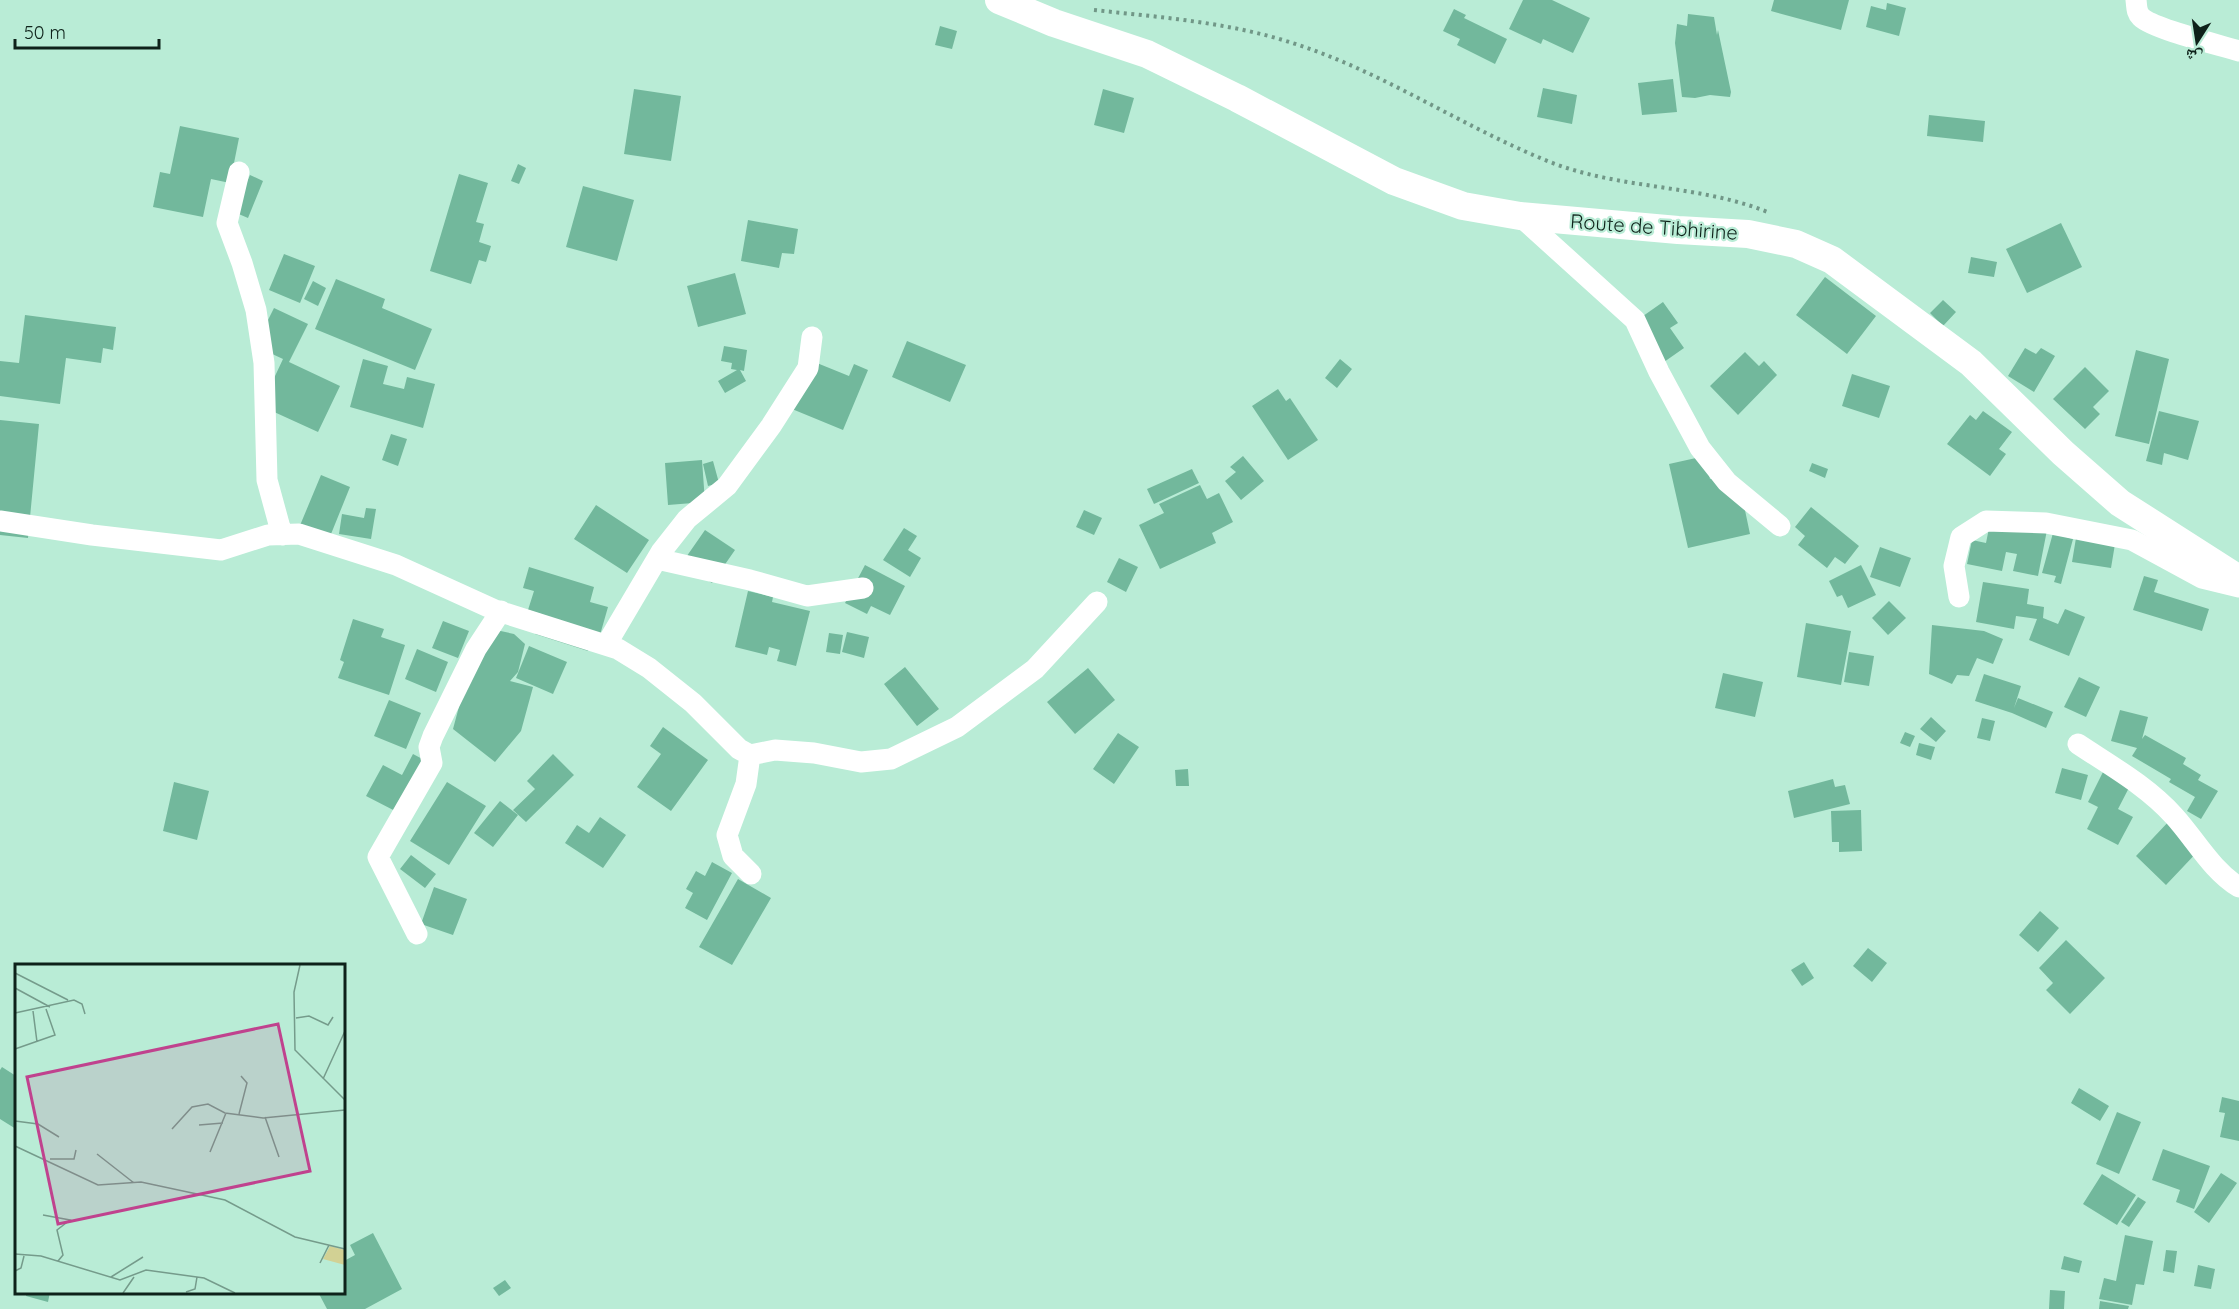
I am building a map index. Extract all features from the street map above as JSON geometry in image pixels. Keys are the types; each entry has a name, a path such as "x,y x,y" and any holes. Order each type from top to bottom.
{"street":[{"name":"Route de Tibhirine","path":"999,0 1054,23 1147,54 1237,98 1394,181 1463,206 1521,216 1748,234 1796,244 1832,260 1971,363 2063,453 2120,503 2239,579"},
{"path":"2136,0 2137,12 2143,19 2174,32 2239,51"},
{"path":"239,172 226,223 242,263 255,310 264,363 267,480 282,535"},
{"path":"1521,216 1635,320 1659,372 1700,448 1727,482 1780,526"},
{"path":"606,645 657,559 687,519 727,486 771,426 808,368 812,337"},
{"path":"0,521 92,536 221,550 268,535 299,534 396,565 501,612 618,648 649,668 693,703 739,749 750,754 775,750 814,753 861,762 891,759 957,726 1035,669 1097,602"},
{"path":"1959,597 1954,566 1961,537 1986,521 2046,523 2132,540 2202,578 2239,588"},
{"path":"657,559 750,580 807,596 863,588"},
{"path":"417,934 378,856 432,763 429,747 433,736 476,649 501,612"},
{"path":"2078,744 2139,784 2173,814 2215,866 2239,887"},
{"path":"750,754 746,784 727,835 733,856 751,874"}],"path":[{"path":"1092,10 1234,28 1287,41 1370,73 1550,161 1591,176 1704,194 1754,206 1773,214"}],"building":[{"path":"1523,0 1552,0 1590,18 1573,53 1543,39 1541,44 1509,29"},
{"path":"1774,0 1849,0 1841,30 1771,11"},
{"path":"1887,3 1906,8 1899,36 1866,27 1871,6 1886,10"},
{"path":"1454,9 1466,15 1464,18 1507,39 1495,64 1457,45 1460,39 1443,31"},
{"path":"1688,14 1714,17 1731,92 1730,97 1710,95 1695,98 1682,97 1675,43 1677,24 1687,26"},
{"path":"940,26 957,31 952,49 935,45"},
{"path":"1673,79 1677,112 1642,115 1638,83"},
{"path":"1543,88 1577,95 1572,124 1537,117"},
{"path":"634,89 681,96 671,161 624,154"},
{"path":"1103,89 1134,98 1124,133 1094,125"},
{"path":"1929,115 1985,121 1983,142 1927,136"},
{"path":"180,126 239,138 230,183 211,179 203,217 153,207 160,172 170,174"},
{"path":"518,164 526,168 519,184 511,181"},
{"path":"459,174 488,183 476,222 484,224 479,242 491,246 486,262 479,260 471,284 430,271"},
{"path":"250,175 263,181 248,218 234,212"},
{"path":"583,186 634,200 617,261 566,247"},
{"path":"748,220 798,229 794,254 782,253 779,268 741,261"},
{"path":"2061,223 2082,267 2027,293 2006,249"},
{"path":"284,254 315,266 300,303 269,290"},
{"path":"1971,257 1997,262 1994,277 1968,273"},
{"path":"735,273 746,314 698,327 687,286"},
{"path":"1825,277 1876,316 1847,354 1796,315"},
{"path":"336,279 385,299 382,308 432,329 415,370 315,329"},
{"path":"313,281 326,288 318,306 304,299"},
{"path":"1943,300 1956,312 1943,326 1930,313"},
{"path":"1663,302 1678,323 1670,328 1684,348 1664,362 1636,321"},
{"path":"274,308 308,324 289,362 340,386 318,432 261,406 283,359 255,346"},
{"path":"25,315 116,327 113,350 103,348 101,363 66,358 60,404 0,396 0,361 19,363"},
{"path":"907,341 966,365 950,402 892,377"},
{"path":"724,346 747,350 744,371 740,370 746,381 725,393 718,381 737,370 731,369 732,363 721,361"},
{"path":"2025,348 2036,354 2041,348 2055,356 2034,392 2008,376"},
{"path":"2136,350 2169,359 2149,444 2115,436"},
{"path":"1745,352 1759,366 1764,361 1777,375 1738,415 1710,386"},
{"path":"363,359 388,366 383,384 404,389 407,377 435,384 423,428 350,407"},
{"path":"1340,359 1352,369 1337,388 1325,378"},
{"path":"812,361 849,376 854,364 868,370 843,430 792,409"},
{"path":"2085,367 2109,391 2093,407 2100,414 2085,429 2053,399"},
{"path":"1852,374 1890,386 1879,418 1842,406"},
{"path":"1278,389 1286,401 1290,398 1318,440 1288,460 1252,406"},
{"path":"1983,411 2012,432 1999,449 2006,454 1990,476 1947,444 1970,415 1976,420"},
{"path":"2159,411 2199,421 2188,460 2164,453 2162,465 2146,461"},
{"path":"0,420 39,424 28,538 0,535"},
{"path":"391,434 407,439 398,466 382,460"},
{"path":"1243,456 1264,481 1241,500 1225,481 1236,472 1230,467"},
{"path":"1705,456 1710,479 1730,475 1742,496 1750,534 1688,548 1669,464"},
{"path":"702,460 705,502 668,505 665,463"},
{"path":"713,461 719,483 708,486 703,464"},
{"path":"1812,463 1828,469 1825,478 1809,471"},
{"path":"1192,469 1199,483 1154,504 1147,489"},
{"path":"321,475 350,487 329,539 296,535"},
{"path":"1200,485 1207,499 1219,493 1233,522 1212,533 1216,543 1160,569 1139,525 1164,513 1159,504"},
{"path":"596,505 649,540 627,573 574,539"},
{"path":"1811,507 1859,546 1845,564 1835,557 1827,568 1798,545 1805,536 1795,527"},
{"path":"366,508 376,509 371,539 339,534 342,514 364,518"},
{"path":"1084,510 1102,518 1094,535 1076,527"},
{"path":"1992,513 2048,525 2038,576 2013,571 2017,554 2006,552 2002,571 1967,564 1972,540 1986,543"},
{"path":"904,528 917,536 908,550 921,558 910,577 883,560"},
{"path":"705,530 735,550 712,583 682,563"},
{"path":"2077,532 2116,538 2111,568 2072,562"},
{"path":"2053,533 2073,539 2061,584 2054,582 2056,576 2042,573"},
{"path":"1880,547 1911,558 1900,587 1870,577"},
{"path":"1119,558 1138,567 1126,592 1107,582"},
{"path":"865,565 905,586 890,615 871,606 867,614 845,603"},
{"path":"1861,565 1876,595 1848,608 1842,595 1837,597 1829,581"},
{"path":"529,567 594,587 590,602 608,607 600,635 593,633 588,651 535,634 541,614 528,610 534,591 523,588"},
{"path":"2144,576 2158,580 2154,592 2209,609 2202,631 2133,610"},
{"path":"1983,582 2029,589 2027,604 2044,607 2043,618 2058,624 2065,609 2085,617 2069,656 2029,640 2037,619 2016,616 2014,629 1976,622"},
{"path":"748,591 773,597 772,602 810,611 796,666 777,661 780,650 769,647 767,655 735,647"},
{"path":"1889,601 1906,618 1888,635 1872,618"},
{"path":"353,619 384,629 381,637 405,645 389,695 338,678 344,662 340,660"},
{"path":"443,621 469,631 458,658 432,648"},
{"path":"1806,623 1851,631 1841,685 1797,677"},
{"path":"1932,625 1984,631 2003,639 1993,664 1977,658 1969,676 1957,675 1952,684 1929,674"},
{"path":"496,630 514,634 525,644 518,672 510,681 533,687 521,731 495,762 453,729 471,662"},
{"path":"847,632 869,637 864,658 842,652"},
{"path":"829,633 843,635 840,654 826,652"},
{"path":"529,646 567,662 553,694 516,678"},
{"path":"417,649 448,662 436,692 405,679"},
{"path":"1849,652 1874,656 1869,686 1844,682"},
{"path":"905,667 939,709 917,726 884,684"},
{"path":"1088,668 1115,700 1075,734 1047,702"},
{"path":"1723,673 1763,682 1755,717 1715,708"},
{"path":"1984,674 2021,686 2014,708 2018,698 2053,712 2046,728 2012,713 1975,701"},
{"path":"2079,677 2100,687 2086,717 2064,707"},
{"path":"389,700 421,713 406,749 374,736"},
{"path":"2120,710 2148,717 2142,739 2145,735 2186,758 2183,764 2201,775 2198,780 2218,791 2201,819 2187,811 2195,797 2169,782 2171,779 2132,756 2137,748 2111,741"},
{"path":"1931,717 1946,731 1936,742 1920,729"},
{"path":"1982,718 1995,721 1990,741 1977,738"},
{"path":"663,727 708,760 671,811 637,787 661,754 650,746"},
{"path":"1905,732 1915,736 1910,747 1900,743"},
{"path":"1118,733 1139,747 1114,784 1093,769"},
{"path":"1919,743 1935,747 1931,760 1916,755"},
{"path":"413,754 428,762 401,814 366,796 383,765 402,775"},
{"path":"553,754 574,775 526,822 513,810 535,789 527,781"},
{"path":"2106,766 2133,780 2118,809 2133,817 2118,845 2087,829 2098,807 2088,802"},
{"path":"2062,768 2088,775 2081,800 2055,793"},
{"path":"1188,769 1189,786 1176,786 1175,770"},
{"path":"1833,779 1835,787 1845,785 1850,804 1794,818 1788,791"},
{"path":"174,782 209,791 197,840 163,831"},
{"path":"447,782 486,806 449,865 410,841"},
{"path":"500,801 518,815 493,847 474,833"},
{"path":"1861,810 1862,851 1839,852 1839,842 1832,842 1831,811"},
{"path":"600,817 626,835 603,868 565,843 577,825 589,833"},
{"path":"2171,819 2201,848 2166,885 2136,856"},
{"path":"411,855 436,874 425,888 400,869"},
{"path":"712,862 732,873 707,920 685,908 693,893 686,889 696,871 705,876"},
{"path":"738,879 771,898 732,965 699,947"},
{"path":"434,887 467,899 453,935 421,924"},
{"path":"2040,911 2059,928 2038,952 2019,935"},
{"path":"2066,940 2105,978 2070,1014 2046,990 2053,983 2039,968"},
{"path":"1868,948 1887,963 1872,982 1853,966"},
{"path":"1804,962 1814,978 1802,986 1791,970"},
{"path":"2,1067 15,1075 15,1128 0,1119 0,1070"},
{"path":"2079,1088 2109,1106 2100,1121 2071,1103"},
{"path":"2222,1097 2239,1101 2239,1141 2220,1137 2225,1113 2219,1112"},
{"path":"2117,1112 2141,1122 2119,1174 2096,1164"},
{"path":"2163,1149 2210,1166 2194,1209 2176,1202 2180,1190 2152,1180"},
{"path":"2221,1173 2237,1183 2209,1223 2194,1212"},
{"path":"2102,1174 2136,1195 2117,1225 2083,1204"},
{"path":"2138,1197 2146,1202 2129,1227 2121,1222"},
{"path":"373,1233 402,1289 365,1309 327,1309 319,1294 345,1294 345,1260 355,1255 350,1245"},
{"path":"2125,1235 2153,1241 2144,1285 2136,1284 2132,1305 2099,1299 2104,1278 2116,1281"},
{"path":"2166,1250 2177,1251 2174,1273 2163,1271"},
{"path":"2064,1256 2082,1261 2079,1273 2061,1269"},
{"path":"2198,1265 2215,1269 2211,1289 2194,1286"},
{"path":"505,1280 511,1288 499,1296 493,1288"},
{"path":"2050,1290 2065,1291 2064,1309 2049,1309"},
{"path":"26,1294 50,1294 48,1302 26,1296"},
{"path":"2100,1301 2129,1306 2128,1309 2099,1309"}]}
